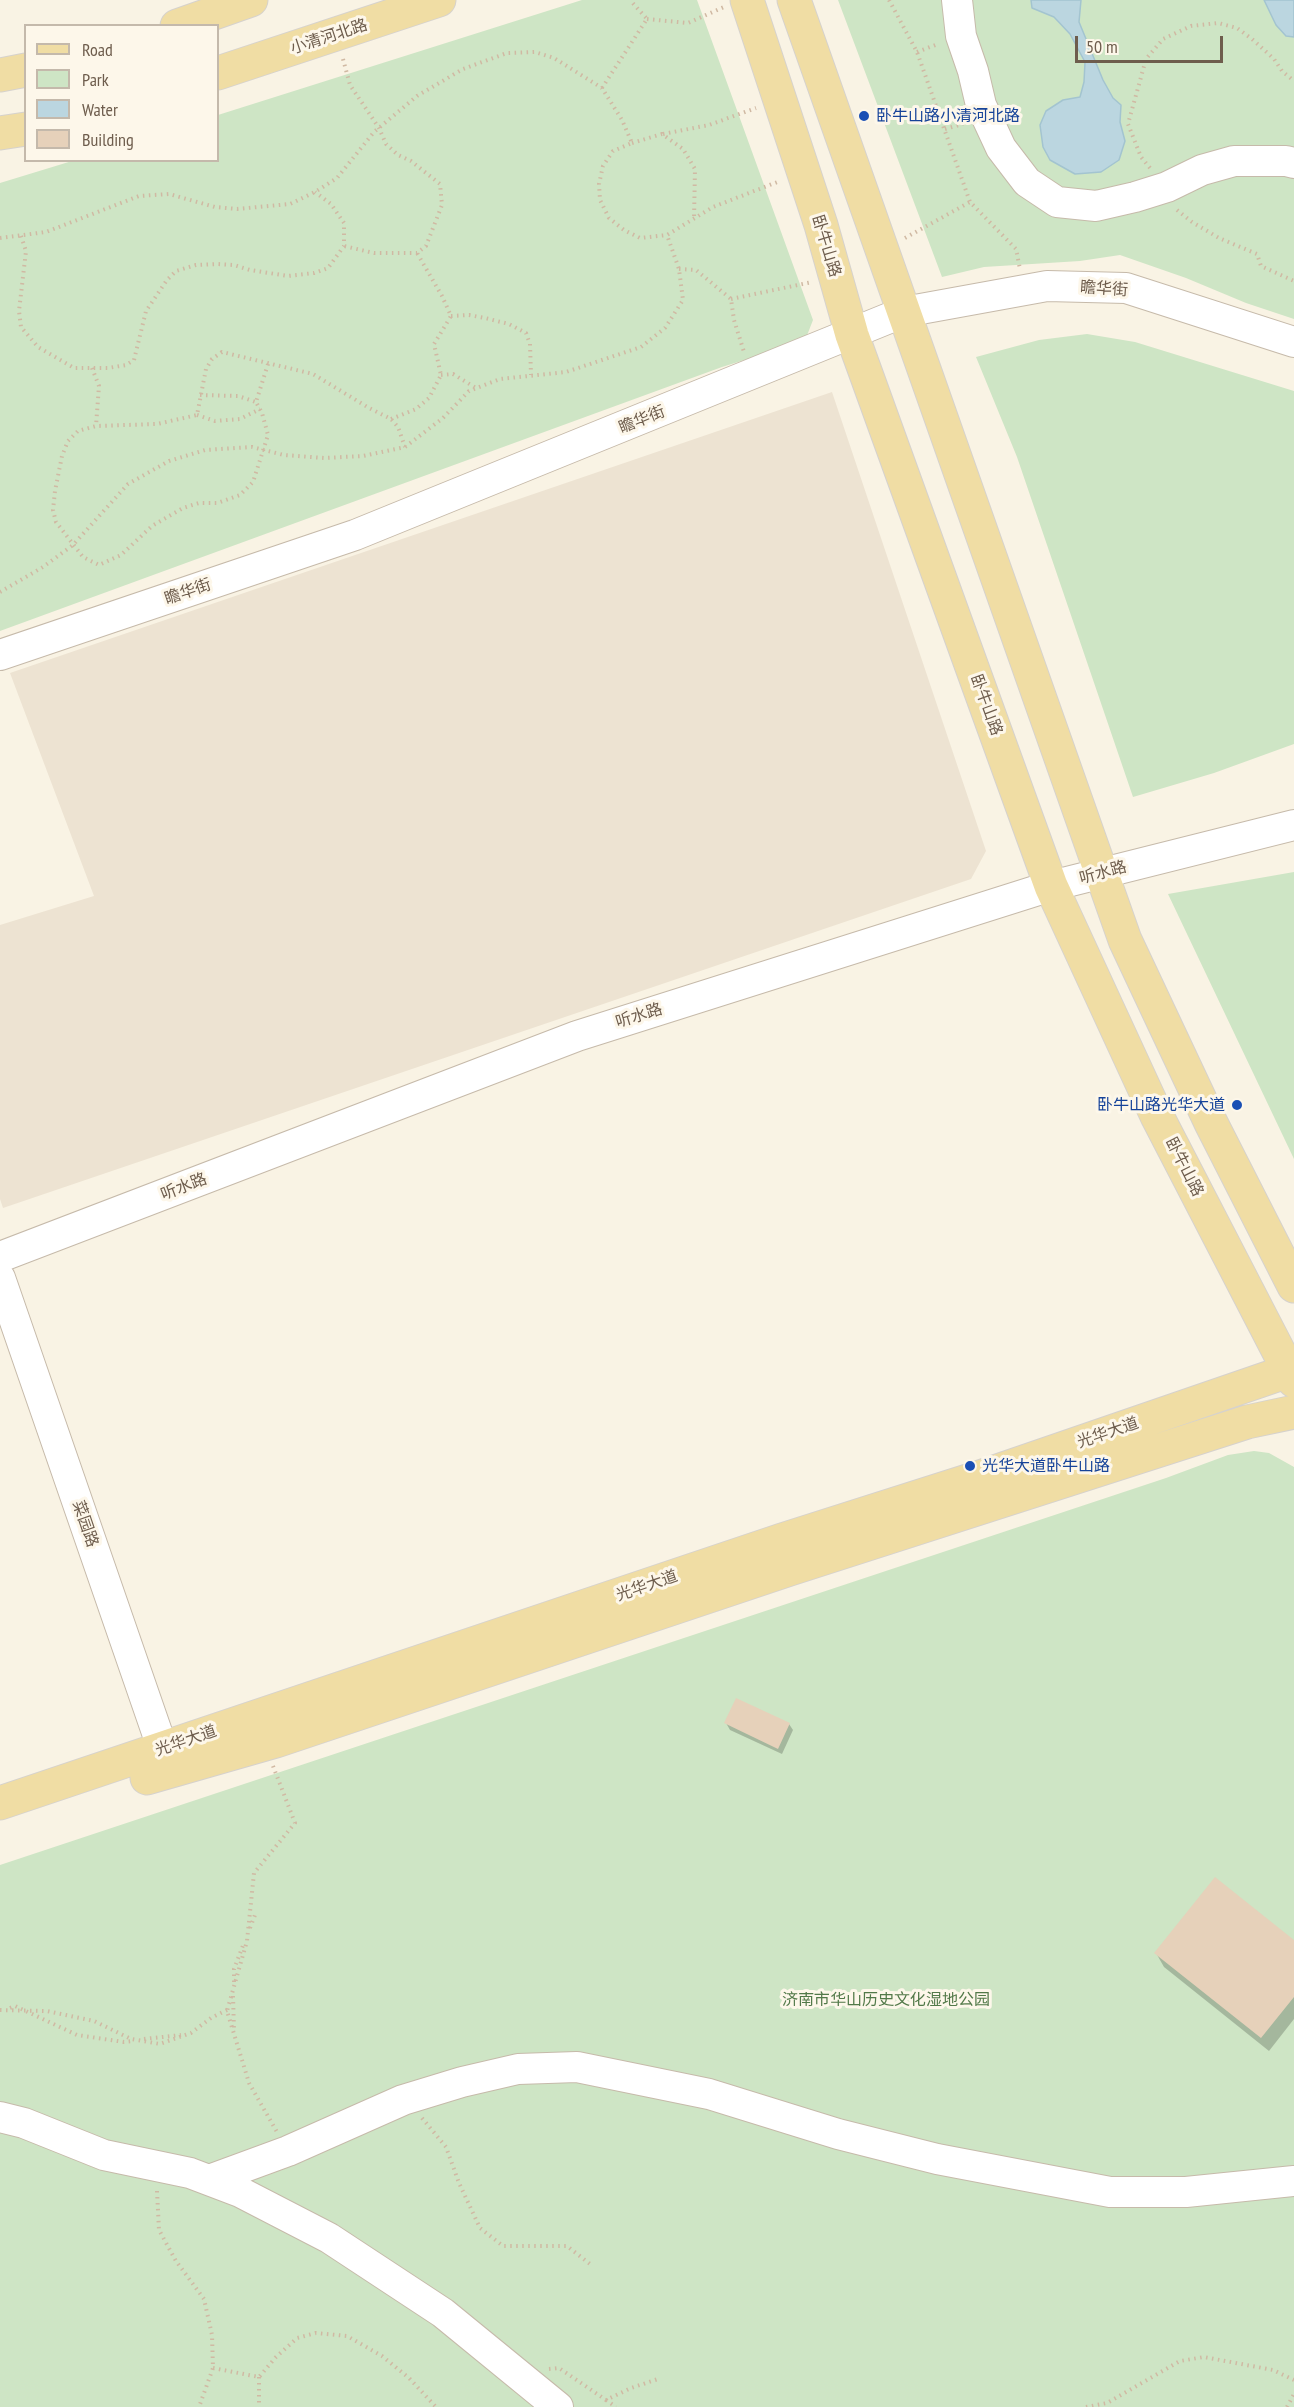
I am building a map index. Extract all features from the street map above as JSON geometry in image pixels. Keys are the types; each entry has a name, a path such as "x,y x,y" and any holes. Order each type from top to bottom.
{"main road":[{"path":"183,24 250,0"},
{"name":"小清河北路","path":"219,73 439,0"},
{"path":"794,0 1125,940 1206,1112 1294,1286"},
{"name":"卧牛山路","path":"739,2 779,99 804,172 852,335 1051,886 1157,1116 1292,1373"},
{"path":"0,75 24,70"},
{"path":"0,133 24,129"},
{"name":"光华大道","path":"0,1827 167,1760 782,1540 1292,1373"},
{"name":"光华大道","path":"0,1803 167,1760 276,1741 790,1569 1255,1420 1294,1412"}],"street":[{"path":"957,0 961,36 981,105 1001,148 1027,182 1057,202 1096,206 1162,189 1202,170 1234,161 1286,160 1294,163"},
{"name":"瞻华街","path":"0,655 355,536 752,376 904,312 1047,286 1126,288 1294,342"},
{"name":"听水路","path":"0,1257 577,1036 1051,886 1294,825"},
{"name":"菜园路","path":"0,1278 167,1760"},
{"path":"209,2180 285,2146 403,2100 462,2082 518,2069 577,2067 709,2094 838,2134 937,2159 1110,2193 1186,2192 1294,2181"},
{"path":"0,2117 24,2123 104,2155 190,2173 240,2192 329,2238 443,2313 558,2407"}],"path":[{"path":"630,0 647,19 688,23 739,2"},
{"path":"889,0 916,52 970,202 1016,249 1024,290"},
{"path":"602,88 647,19"},
{"path":"1294,81 1282,71 1274,59 1237,28 1218,23 1191,26 1163,39 1146,59 1128,124 1142,158 1173,207 1191,222 1219,238 1257,254 1261,266 1294,281"},
{"path":"336,35 350,85 379,128 386,144 440,184 442,205 426,246 417,253 374,253 344,246"},
{"path":"0,238 21,236 65,226 140,196 169,194 215,207 237,209 290,204 337,178 359,148 409,102 463,69 507,53 536,52 554,58 602,88 622,120 632,143"},
{"path":"779,99 709,125 662,134 613,151 603,166 599,183 600,200 609,218 624,230 640,238 667,235 713,207 804,172"},
{"path":"662,134 683,149 695,170 694,219"},
{"path":"21,236 26,251 19,301 21,327 38,347 74,368 126,365 134,360 146,311 176,271 196,265 217,264 234,265 288,276 314,273 328,268 344,246 344,223 331,204 315,192"},
{"path":"882,251 970,202"},
{"path":"0,592 43,567 74,545 128,484 169,461 205,450 252,447 284,456 324,458 363,456 405,447 443,418 469,392 477,388 500,379 566,372 641,347 665,328 683,300 679,269 667,235"},
{"path":"417,253 451,316"},
{"path":"679,269 696,270 730,300 752,376"},
{"path":"730,300 836,276"},
{"path":"451,316 469,315 485,318 509,324 526,333 530,344 531,375"},
{"path":"391,418 416,409 429,398 441,375 434,344 451,316"},
{"path":"197,415 206,369 212,359 222,352 313,375 369,408 391,418 398,427 405,447"},
{"path":"256,402 268,364"},
{"path":"92,368 99,386 96,426"},
{"path":"441,375 453,374 477,388"},
{"path":"200,395 238,396 256,402 260,409 268,435 253,482 240,495 217,503 199,503 183,508 152,526 121,555 99,565 83,557 56,522 53,510 54,491 62,456 68,441 78,431 96,426 157,424 197,415 215,421 240,418 260,409"},
{"path":"273,1766 295,1823 254,1873 247,1941 227,2011 249,2083 285,2146"},
{"path":"255,1915 234,1969 233,2007 236,2050 252,2090 285,2146"},
{"path":"0,2010 15,2006 77,2035 124,2042 185,2034 227,2011"},
{"path":"0,2010 47,2011 94,2021 131,2039 160,2044 191,2033 233,2007"},
{"path":"403,2100 430,2125 446,2147 459,2183 480,2228 503,2246 567,2246 590,2264"},
{"path":"160,2166 157,2192 159,2230 176,2261 204,2299 212,2335 213,2368 198,2407"},
{"path":"259,2407 259,2377 297,2338 316,2333 346,2336 382,2356 409,2378 436,2407"},
{"path":"1086,2407 1107,2403 1180,2361 1204,2357 1274,2370 1294,2380"},
{"path":"213,2368 259,2377"},
{"path":"514,2370 559,2368 616,2407"},
{"path":"606,2400 658,2379"},
{"path":"1287,2407 1294,2394"}],"shaded area":[{"path":"832,392 986,851 971,879 3,1208 0,1199 0,925 94,896 10,673"}],"green space":[{"path":"582,0 697,0 813,320 806,338 799,343 722,367 0,631 0,183 69,162 219,162 219,115"},
{"path":"838,0 1294,0 1294,319 1120,255 1080,261 984,267 942,277"},
{"path":"1087,334 1135,342 1294,391 1294,744 1214,773 1133,797 1017,457 976,357 1039,340"},
{"path":"1294,872 1294,1159 1168,894"},
{"name":"济南市华山历史文化湿地公园","path":"1254,1451 1269,1453 1294,1467 1294,2407 0,2407 0,1865 1166,1478 1228,1455"}],"water":[{"path":"1031,0 1081,0 1079,22 1103,80 1113,98 1121,105 1120,122 1125,141 1119,160 1101,172 1075,174 1050,160 1043,147 1040,125 1046,111 1063,100 1080,97 1084,82 1085,62 1070,34 1054,17 1032,8"},
{"path":"1264,0 1294,0 1294,37 1286,36 1276,25"}],"building":[{"path":"736,1698 790,1723 778,1749 724,1723"},
{"path":"1215,1877 1294,1940 1294,1997 1261,2038 1154,1953"}],"place":[{"name":"卧牛山路小清河北路","path":"864,116"},
{"name":"卧牛山路光华大道","path":"1237,1105"},
{"name":"光华大道卧牛山路","path":"970,1466"}]}
